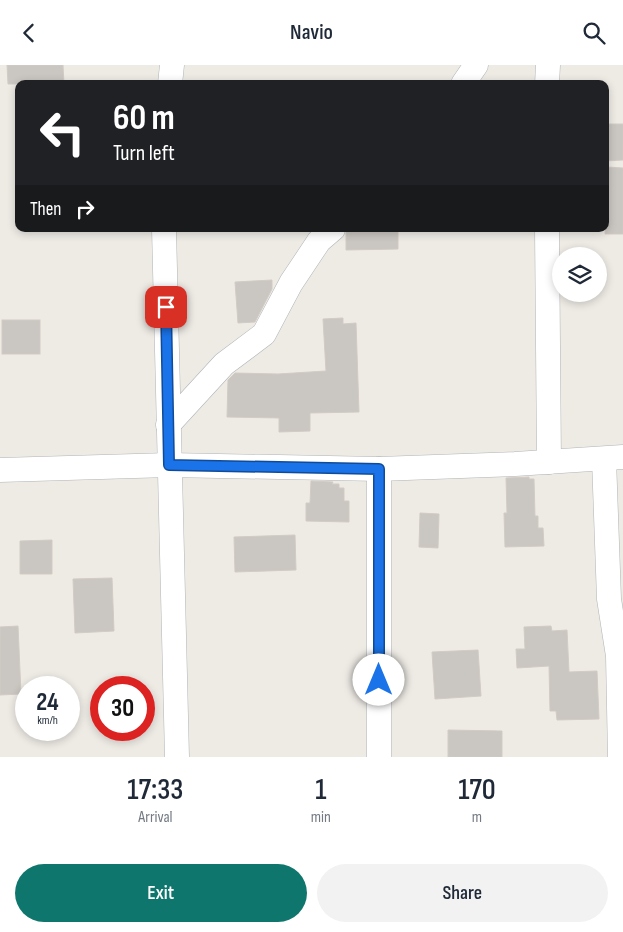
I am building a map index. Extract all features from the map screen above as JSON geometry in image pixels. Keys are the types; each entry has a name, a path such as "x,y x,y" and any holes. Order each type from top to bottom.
{"street":[{"path":"170,80 172,65"},
{"path":"466,80 476,65"},
{"path":"548,65 548,80"},
{"path":"164,232 177,757"},
{"path":"168,425 224,364 264,334 291,283 319,241 330,232"},
{"path":"547,232 549,462"},
{"path":"0,470 169,465 379,469 614,458 609,599 618,656 620,757"},
{"path":"379,469 379,757"}],"building":[{"path":"7,65 63,65 64,80 15,80 15,84 8,84"},
{"path":"609,124 623,124 623,160 609,161"},
{"path":"609,167 623,168 623,234 605,234 605,232 609,232"},
{"path":"346,232 398,232 398,249 346,250"},
{"path":"272,280 272,289 255,322 238,323 235,282"},
{"path":"343,318 343,324 356,323 359,412 310,413 310,431 279,432 279,418 227,417 228,380 235,373 278,374 326,371 323,319"},
{"path":"2,320 40,320 40,354 2,354"},
{"path":"529,477 529,479 534,479 535,516 538,516 538,528 543,528 544,546 505,547 504,513 507,513 506,478"},
{"path":"311,481 333,482 332,484 339,484 339,488 344,488 344,501 349,501 349,522 306,521 306,503 310,503"},
{"path":"420,513 439,514 438,548 419,547"},
{"path":"295,535 296,570 235,572 234,537"},
{"path":"52,540 52,574 20,574 20,541"},
{"path":"112,578 114,631 75,633 73,579"},
{"path":"18,626 20,676 15,676 15,694 0,695 0,627"},
{"path":"551,626 552,631 567,630 569,672 597,671 599,719 557,720 556,711 550,711 549,666 517,668 516,649 525,649 524,627"},
{"path":"478,650 481,696 435,699 432,652"},
{"path":"448,730 502,731 502,757 448,757"}],"route":[{"path":"166,307 169,465 379,469 379,680"}]}
